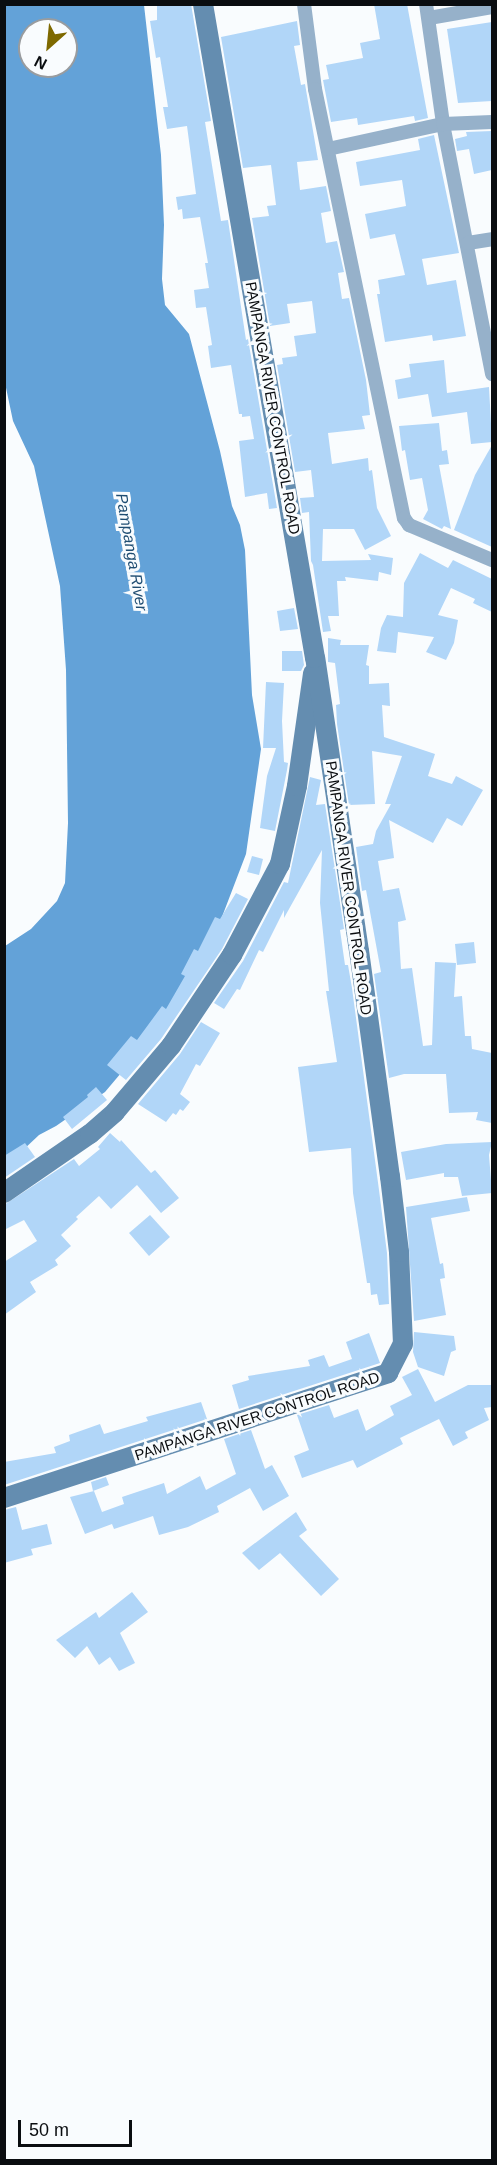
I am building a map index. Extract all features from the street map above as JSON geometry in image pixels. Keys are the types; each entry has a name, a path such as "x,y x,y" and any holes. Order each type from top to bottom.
{"main road":[{"name":"PAMPANGA RIVER CONTROL ROAD","path":"4,1498 388,1373 403,1344 399,1252 390,1177 315,658 203,4"},
{"path":"4,1193 90,1134 115,1112 171,1046 232,955 280,864 297,786 315,658"}],"street":[{"path":"304,4 315,89 404,518 409,525 492,560"},
{"path":"492,7 428,11 443,124 492,374"},
{"path":"328,148 443,124 492,122"},
{"path":"468,243 492,238"}],"water":[{"name":"Pampanga River","path":"4,5 144,5 161,155 164,225 162,279 165,305 189,334 232,506 240,525 245,550 252,695 261,749 246,854 212,943 132,1060 105,1092 39,1135 5,1167 5,946 31,929 57,901 65,883 68,823 66,670 60,586 34,466 13,421 5,383"}],"building":[{"path":"157,4 191,4 211,121 205,122 221,221 228,220 246,340 248,339 277,508 269,509 267,493 245,497 239,441 254,439 250,416 242,417 242,414 239,414 231,365 211,368 208,346 212,345 206,307 196,308 194,290 209,288 205,263 208,263 200,217 183,219 182,209 178,210 176,197 196,194 187,126 167,129 163,107 168,107 160,57 156,58 150,21 157,20"},
{"path":"374,4 407,4 428,118 415,121 414,116 358,125 357,118 331,122 323,80 329,79 326,65 363,58 360,43 380,39"},
{"path":"297,21 300,45 294,46 301,85 305,84 318,160 297,162 300,190 326,186 331,211 321,213 326,243 337,241 344,272 338,273 342,299 349,298 366,380 370,415 362,416 365,429 328,433 332,464 368,458 369,471 372,470 377,508 391,536 365,550 354,529 323,529 322,561 371,560 368,554 393,558 391,575 379,572 378,581 345,577 346,581 337,581 339,616 328,616 331,631 323,632 311,561 309,512 302,513 300,498 314,497 311,470 295,472 277,365 283,364 282,358 297,356 294,336 316,333 312,301 287,304 290,323 270,326 252,218 269,216 267,206 276,205 271,165 243,168 221,37"},
{"path":"492,22 492,101 458,103 447,29"},
{"path":"492,131 492,170 474,174 469,149 457,151 455,139 467,136 466,132"},
{"path":"434,135 459,253 422,259 427,285 456,280 466,336 433,341 432,335 385,342 377,294 380,294 378,280 405,275 395,234 370,239 365,214 406,206 402,180 360,186 356,162 420,150 418,139"},
{"path":"444,360 447,393 489,387 492,442 471,444 467,412 432,417 428,394 398,399 395,380 411,377 409,364"},
{"path":"439,423 442,451 447,450 449,464 439,465 451,529 444,526 442,529 423,519 428,510 422,478 410,480 405,450 402,451 399,426"},
{"path":"492,445 492,547 454,530 475,475"},
{"path":"420,553 448,568 453,560 492,579 492,612 473,603 475,599 451,588 438,615 458,620 454,643 446,660 426,652 434,637 398,632 396,653 377,651 381,628 387,615 403,617 404,583"},
{"path":"294,608 298,629 280,631 277,611"},
{"path":"328,638 341,640 340,645 369,645 366,665 369,666 369,684 389,683 390,706 382,705 384,737 435,754 428,776 452,784 456,776 483,790 462,826 447,818 433,843 389,820 394,858 378,861 383,891 399,888 406,920 398,922 401,969 412,968 423,1046 432,1045 435,962 456,963 454,997 462,996 465,1036 471,1036 472,1049 492,1053 492,1123 476,1120 478,1112 449,1113 446,1074 404,1074 389,1078 374,974 381,972 366,890 362,891 356,847 373,844 376,831 391,804 385,804 402,756 372,751 375,804 349,805 337,724 336,705 340,704 335,663 328,662"},
{"path":"282,651 302,651 304,665 301,671 282,671"},
{"path":"266,682 284,683 282,721 284,762 288,763 275,831 260,828 267,776 276,748 263,748"},
{"path":"310,777 321,780 316,805 325,804 344,929 340,930 345,965 348,965 352,988 387,1253 389,1304 379,1305 377,1294 371,1295 370,1283 367,1283 353,1193 351,1148 309,1152 298,1067 337,1062 326,991 329,991 320,903 322,850 284,918 284,910 263,952 259,950 240,990 237,989 224,1009 214,1003 243,961 284,882 288,883"},
{"path":"252,856 263,859 259,875 247,872"},
{"path":"236,893 248,899 222,949 161,1039 126,1080 107,1065 131,1036 137,1040 162,1006 166,1009 185,976 181,974 194,949 198,951 215,917 220,919"},
{"path":"474,942 476,963 457,965 455,944"},
{"path":"201,1022 220,1033 200,1066 196,1064 180,1094 190,1102 183,1111 180,1109 176,1115 173,1113 166,1122 138,1104 180,1054"},
{"path":"96,1087 107,1100 72,1129 63,1117 88,1097 87,1095"},
{"path":"110,1133 120,1142 121,1140 151,1173 155,1170 179,1198 161,1213 137,1185 111,1209 99,1196 76,1217 78,1219 61,1235 71,1246 55,1260 58,1265 30,1282 36,1292 4,1315 4,1262 37,1241 24,1220 4,1230 4,1205 74,1159 79,1166 100,1149 98,1147"},
{"path":"492,1142 489,1155 492,1193 462,1196 458,1177 444,1177 444,1173 406,1180 401,1152 446,1144"},
{"path":"25,1143 35,1157 4,1178 4,1156"},
{"path":"467,1197 470,1211 431,1218 440,1264 443,1263 445,1278 440,1279 446,1315 414,1321 406,1207"},
{"path":"150,1215 170,1237 149,1256 129,1233"},
{"path":"414,1332 454,1336 456,1350 451,1352 444,1376 418,1367 413,1352"},
{"path":"369,1333 380,1363 239,1409 232,1385 249,1380 248,1376 310,1366 308,1360 324,1355 329,1367 352,1359 346,1342"},
{"path":"418,1369 435,1402 468,1385 492,1385 492,1407 484,1408 489,1420 465,1432 468,1438 453,1446 439,1419 400,1438 403,1444 357,1468 353,1460 302,1478 294,1456 309,1450 297,1415 329,1405 334,1418 358,1409 366,1431 394,1415 390,1406 412,1395 402,1377"},
{"path":"201,1402 207,1419 4,1485 4,1462 56,1453 54,1447 70,1441 69,1435 100,1424 104,1434 148,1421 146,1417"},
{"path":"251,1430 265,1469 272,1465 289,1496 263,1511 250,1488 217,1506 219,1512 188,1527 159,1535 153,1516 114,1529 112,1524 85,1534 70,1497 94,1491 102,1512 124,1504 122,1497 164,1483 167,1494 200,1476 206,1490 236,1474 224,1439"},
{"path":"106,1477 109,1485 93,1491 91,1482"},
{"path":"16,1507 22,1530 47,1524 52,1544 31,1549 33,1555 4,1563 4,1510"},
{"path":"296,1512 307,1530 299,1536 339,1579 321,1596 280,1553 259,1570 242,1553"},
{"path":"132,1592 148,1612 120,1633 135,1663 119,1671 110,1657 99,1665 87,1646 75,1658 56,1640 96,1612 99,1618"}]}
